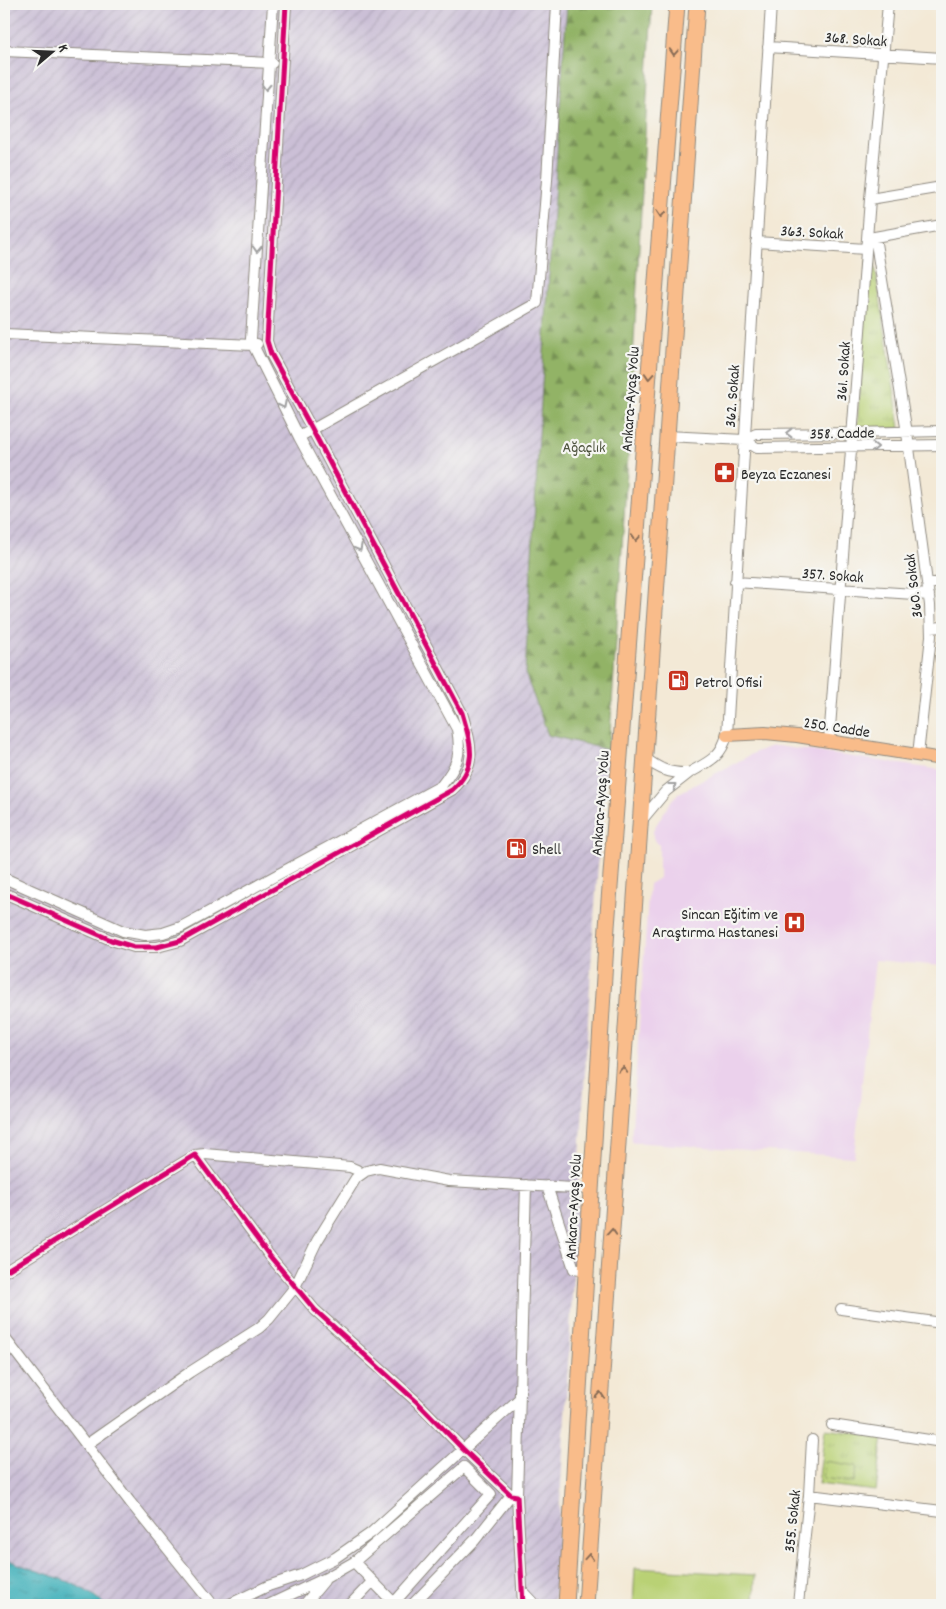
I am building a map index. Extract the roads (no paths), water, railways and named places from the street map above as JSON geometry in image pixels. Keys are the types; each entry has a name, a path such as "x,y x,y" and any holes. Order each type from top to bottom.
{"highway":[{"name":"Ankara-Ayaş Yolu","path":"566,1605 607,926 677,4"},
{"path":"586,1605 696,4"}],"main road":[{"name":"250. Cadde","path":"727,735 773,734 942,759"}],"street":[{"path":"4,878 122,931 145,935 164,933 181,927 441,786 453,771 459,756 460,743 457,729 252,345 273,4"},
{"path":"4,893 111,940 134,947 157,947 180,941 452,790 462,782 470,762 471,745 462,713 271,354 266,341 286,4"},
{"path":"299,436 537,303 558,4"},
{"name":"362. Sokak","path":"640,822 659,798 689,773 717,756 723,748 727,735 771,4"},
{"name":"361. Sokak","path":"829,741 852,434 869,242 870,198 888,4"},
{"name":"368. Sokak","path":"768,48 942,58"},
{"path":"4,51 282,64"},
{"path":"870,198 942,187"},
{"name":"363. Sokak","path":"756,242 869,242 942,225"},
{"name":"360. Sokak","path":"869,242 907,433 929,595 931,628 918,755"},
{"path":"4,334 252,345 266,341"},
{"name":"358. Cadde","path":"667,436 744,440 756,434 852,434 942,431"},
{"name":"358. Cadde","path":"744,440 756,448 942,445"},
{"name":"357. Sokak","path":"735,582 929,595"},
{"path":"927,584 942,582"},
{"path":"931,628 942,627"},
{"path":"645,758 663,770 672,773 689,773"},
{"path":"4,1272 195,1155 205,1154 350,1167 357,1170 360,1174"},
{"path":"195,1155 269,1255 315,1310 417,1402 463,1449 514,1496"},
{"path":"86,1445 190,1372 259,1328 269,1319 295,1287 317,1241 352,1184 366,1170 379,1168 449,1181 591,1189"},
{"path":"523,1605 514,1496 526,1185"},
{"path":"547,1186 574,1269 586,1272"},
{"path":"841,1309 942,1323"},
{"path":"4,1337 86,1445 214,1605"},
{"path":"228,1605 268,1586 301,1575 350,1549 371,1534 519,1399"},
{"path":"832,1425 942,1442"},
{"name":"355. Sokak","path":"798,1605 809,1495 812,1440"},
{"path":"268,1605 326,1578 354,1562 464,1467 491,1494 514,1496"},
{"path":"354,1562 393,1604 491,1494"},
{"path":"809,1495 942,1511"},
{"path":"412,1605 514,1496"},
{"path":"304,1605 326,1578"},
{"path":"350,1605 372,1582"},
{"path":"522,1590 536,1605"}],"water":[{"path":"4,1558 70,1582 105,1605 18,1605 4,1601"}],"place":[{"name":"Beyza Eczanesi","path":"725,473"},
{"name":"Petrol Ofisi","path":"679,681"},
{"name":"Shell","path":"516,848"},
{"name":"Sincan Eğitim ve Araştırma Hastanesi","path":"794,922"}],"park label":[{"name":"Ağaçlık","path":"584,446"}]}
